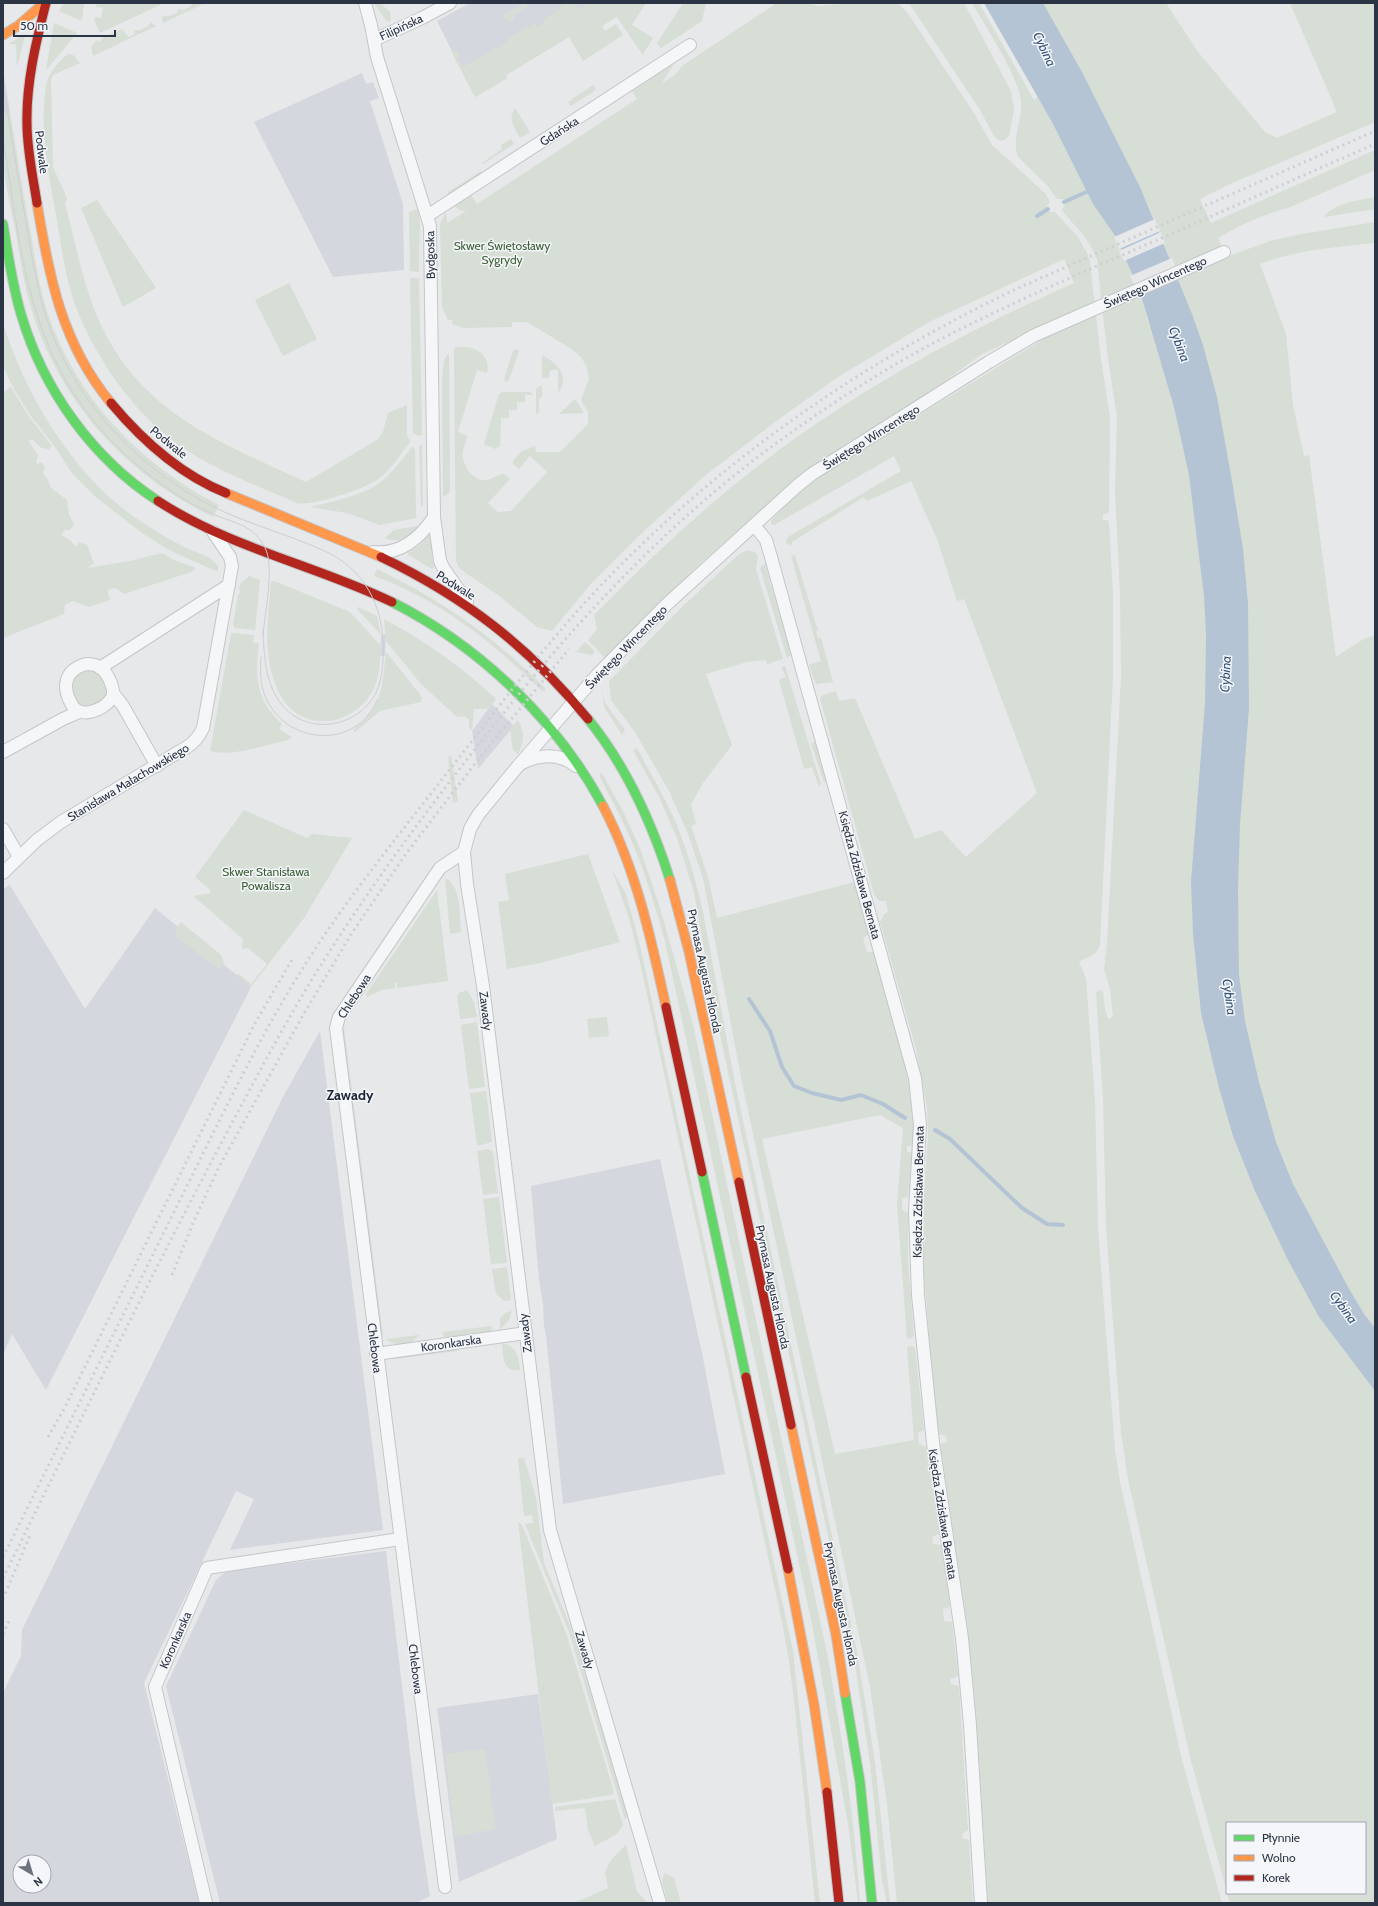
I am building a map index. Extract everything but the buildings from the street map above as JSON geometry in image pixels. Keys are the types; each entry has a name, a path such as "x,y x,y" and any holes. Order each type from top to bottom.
{"main road":[{"path":"3,35 19,25 45,3"},
{"name":"Podwale","path":"45,3 30,83 27,109 27,134 46,254 53,288 64,322 83,361 101,390 149,443 182,469 218,490 365,552 420,577 471,608 526,652 574,702"},
{"path":"3,224 12,279 21,317 44,373 64,407 100,453 136,485 177,513 213,532 352,584 412,613 447,635 484,663 522,698 550,729 583,773 610,820 632,873 648,930 669,1018 809,1668 833,1834 839,1903"},
{"name":"Prymasa Augusta Hlonda","path":"574,702 611,754 643,810 662,856 680,911 836,1635 860,1782 872,1903"}],"street":[{"name":"Bydgoska","path":"365,3 377,57 430,226 434,517 440,561 471,608"},
{"name":"Filipińska","path":"374,40 422,18 450,3"},
{"name":"Gdańska","path":"427,216 690,45"},
{"name":"Świętego Wincentego","path":"574,702 637,634 788,493 812,474 989,362 1039,333 1224,252"},
{"path":"365,552 380,553 405,546 418,538 434,517"},
{"name":"Księdza Zdzisława Bernata","path":"754,525 766,540 771,557 915,1078 920,1125 919,1168 915,1211 918,1295 933,1443 964,1658 970,1725 980,1903"},
{"name":"Stanisława Małachowskiego","path":"3,873 37,840 61,822 194,743 204,728 232,562 213,532"},
{"path":"100,668 229,585"},
{"path":"113,693 111,699 97,709 87,713 79,712 73,708 70,702 66,679 69,673 75,668 86,664 93,664 100,668 109,679 113,693 123,706 157,766"},
{"name":"Zawady","path":"574,702 518,766 474,821 466,840 464,852 467,884 483,986 548,1518 552,1539 660,1903"},
{"path":"3,752 63,719 79,712"},
{"name":"Zawady","path":"518,766 539,757 553,756 570,761 583,773"},
{"path":"3,829 19,857"},
{"name":"Chlebowa","path":"445,1887 336,1038 336,1022 440,868 464,852"},
{"name":"Koronkarska","path":"376,1354 526,1333"},
{"name":"Koronkarska","path":"206,1903 155,1687 207,1568 400,1539"}],"shaded area":[{"path":"470,3 624,3 506,75 507,78 475,97 437,21"},
{"path":"3,70 10,112 3,113"},
{"path":"362,73 366,84 373,82 379,98 370,101 403,204 404,270 333,277 254,122"},
{"path":"386,634 385,656 380,656 381,635"},
{"path":"492,704 514,726 478,769 472,731"},
{"path":"10,885 85,1009 155,908 251,987 46,1390 12,1334 3,1355 3,889"},
{"path":"320,1031 383,1530 230,1550 254,1499 236,1491 144,1683 199,1903 3,1903 3,1693 21,1656 22,1630 283,1097"},
{"path":"660,1159 702,1353 725,1474 563,1504 543,1304 539,1280 531,1186"},
{"path":"386,1551 416,1803 430,1896 416,1903 220,1903 166,1686 216,1580 227,1571"},
{"path":"538,1694 557,1839 459,1882 437,1708"}],"green space":[{"path":"64,3 84,3 82,21 59,11"},
{"path":"97,3 164,3 100,33 94,20 95,17 101,18 103,8 96,7"},
{"path":"193,3 205,3 163,23 163,16 169,16 177,13 178,9 184,10"},
{"path":"374,3 380,3 390,12 391,21 387,22"},
{"path":"525,3 528,6 516,14 511,23 501,16"},
{"path":"564,3 574,3 577,9 590,3 646,3 632,25 653,38 643,54 645,57 617,17 602,26 605,31 616,24 623,35 583,61 569,37 506,75 507,78 475,97 452,53 457,50 460,56 457,57 463,67 503,44 513,35 535,23 537,27 544,23 543,19 556,12"},
{"path":"683,3 706,3 702,21 661,48 657,43"},
{"name":"Skwer Świętosławy Sygrydy","path":"777,3 806,3 818,6 855,3 856,5 861,3 898,3 909,15 974,113 992,145 1046,194 1050,202 1047,206 1050,212 1055,212 1078,237 1090,262 1101,360 1110,417 1109,511 1107,514 1103,514 1103,520 1107,520 1109,522 1113,595 1113,676 1100,944 1094,954 1079,962 1086,978 1095,1101 1098,1229 1115,1450 1120,1482 1182,1760 1222,1903 988,1903 976,1712 968,1629 940,1444 947,1442 946,1436 938,1434 923,1264 922,1223 928,1136 927,1108 916,1049 880,922 884,914 888,912 886,901 879,901 874,894 820,698 823,695 836,691 839,701 855,698 915,839 941,830 966,857 1037,793 964,599 957,601 937,539 911,481 867,501 864,497 792,542 792,545 787,544 786,541 788,537 901,471 894,456 774,525 771,524 771,521 790,499 821,475 1045,338 1061,327 1060,319 982,354 915,403 838,450 796,479 702,562 605,658 588,640 597,629 594,615 677,534 743,478 802,434 839,409 915,362 1034,301 1074,283 1064,259 929,322 838,377 779,419 707,474 643,532 589,586 552,631 537,627 498,595 460,569 456,561 454,348 473,348 483,355 488,366 487,373 477,370 458,432 468,436 463,451 463,456 468,471 472,475 481,480 486,480 504,474 510,479 488,503 498,512 511,511 547,472 530,456 519,469 513,464 513,460 522,451 535,446 536,452 560,452 588,424 588,412 581,400 589,379 587,367 581,357 570,348 527,322 512,322 512,327 464,328 452,324 453,320 448,320 442,307 440,224 446,212 447,223 466,211 460,210 454,206 471,195 477,204 637,99 632,91 675,62 662,83 675,75 682,66"},
{"path":"909,3 964,3 1011,91 1014,110 1009,136 1005,140 1000,141 994,136 980,110"},
{"path":"972,3 979,3 1034,100 1038,97 984,3 1038,51 1140,292 1148,321 1212,464 1201,968 1375,1380 1375,1903 1230,1903 1227,1894 1366,1894 1366,1822 1226,1822 1226,1888 1190,1757 1128,1479 1121,1433 1106,1227 1103,1099 1096,993 1099,990 1103,992 1108,1019 1113,1017 1110,989 1104,969 1107,944 1121,676 1120,594 1115,491 1117,417 1108,359 1097,260 1087,240 1064,213 1062,209 1065,205 1063,199 1057,199 1047,185 1018,157 1016,150 1016,136 1021,100 1014,77"},
{"path":"1029,3 1166,3 1198,52 1265,132 1277,138 1337,112 1290,3 1375,3 1375,122 1230,184 1200,199 1211,223 1375,150 1375,170 1288,208 1252,220 1218,238 1226,257 1270,241 1375,222 1375,243 1301,252 1272,259 1260,264 1286,334 1293,405 1304,456 1309,455 1336,657 1362,640 1375,635 1375,1364 1236,1087 1238,552"},
{"path":"151,22 156,26 93,56 91,47 97,40 100,42 102,38 122,29 128,37 135,34 134,30 140,30 147,27"},
{"path":"54,23 77,33 46,70"},
{"path":"24,35 17,67 16,44 8,44"},
{"path":"69,54 73,55 80,63 53,75 51,80 53,167 67,198 65,204 82,272 93,306 107,337 124,364 145,388 168,408 193,426 248,456 306,482 377,440 383,432 388,413 407,405 407,435 410,442 380,478 364,487 339,496 314,502 297,503 216,467 178,445 144,415 116,381 100,357 75,306 63,257 48,169 44,133 47,82 50,74 56,66"},
{"path":"593,85 596,90 571,106 568,102"},
{"path":"515,108 530,132 520,138 512,120"},
{"path":"10,112 39,283 47,311 59,342 74,372 114,425 137,448 162,469 219,505 213,517 181,500 152,480 125,457 100,432 78,404 59,374 43,342 31,308 24,281 8,195 3,156 3,113"},
{"path":"511,139 514,144 483,164 482,163 502,149 501,145"},
{"path":"481,171 483,173 447,196 448,192"},
{"path":"1375,197 1375,209 1324,217 1328,212 1340,205"},
{"path":"97,200 156,288 123,307 81,208"},
{"path":"418,209 420,222 419,272 410,271 409,212"},
{"path":"410,278 419,278 422,435 419,436 413,433"},
{"path":"289,283 317,339 283,356 255,300"},
{"path":"3,323 25,379 39,407 74,459 95,483 117,503 140,521 166,537 211,559 218,566 218,572 169,550 145,535 97,498 71,472 56,448 30,415 14,389 3,366"},
{"path":"516,349 519,351 509,380 506,382 504,379 513,351"},
{"path":"449,353 450,492 443,497 442,378 444,360"},
{"path":"542,355 557,366 563,376 562,387 558,393 558,370 550,370 549,378 542,378"},
{"path":"539,386 542,386 542,397 539,399 539,412 536,415 536,389"},
{"path":"11,387 27,414 52,446 49,450 40,447 32,439 28,441 38,455 36,462 38,464 41,462 45,466 43,473 51,488 67,500 69,514 74,524 70,530 65,530 61,535 70,540 76,547 79,542 87,545 94,563 88,568 135,560 163,553 174,560 196,568 191,572 124,594 116,588 107,590 110,600 89,607 73,601 65,605 64,614 3,638 3,393"},
{"path":"502,392 530,392 533,395 525,395 525,402 517,402 517,410 509,410 509,418 501,418 500,446 495,449 484,444 499,394"},
{"path":"575,399 584,413 559,414"},
{"path":"422,445 423,507 421,505 419,446"},
{"path":"413,446 415,451 416,518 380,525 347,513 310,507 358,494 375,486 390,473"},
{"path":"418,526 408,536 399,540 390,540 385,538 394,530"},
{"path":"430,534 434,568 432,569 407,554 421,544"},
{"path":"747,550 755,552 758,556 756,569 783,659 767,664 766,660 747,662 706,674 732,745 703,783 691,805 696,824 691,826 708,877 717,918 854,882 869,934 863,938 867,952 874,952 894,1021 914,1112 915,1133 911,1146 907,1146 907,1152 911,1152 912,1155 908,1196 902,1199 902,1210 908,1213 908,1261 914,1336 907,1339 897,1205 903,1128 880,1115 762,1139 835,1454 914,1440 907,1347 912,1346 915,1348 924,1430 918,1433 919,1444 926,1447 939,1534 932,1537 933,1544 941,1545 950,1605 948,1608 943,1609 944,1621 952,1622 958,1676 950,1679 951,1685 956,1685 959,1687 968,1830 962,1834 963,1839 967,1839 969,1841 973,1903 897,1903 887,1804 870,1687 742,1082 703,878 688,834 669,791 635,732 611,700 609,681 682,607 738,555"},
{"path":"795,555 818,631 816,631 818,638 821,638 833,682 816,684 809,665 821,661 791,556"},
{"path":"765,564 791,654 787,658 760,568"},
{"path":"377,569 424,594 466,621 526,669 545,688 545,691 542,691 485,639 464,624 421,597 374,576"},
{"path":"249,576 260,580 255,630 235,628 233,625 238,595 241,592 239,589 240,584"},
{"path":"274,581 350,612 381,646 379,667 374,688 366,701 355,711 342,718 329,721 315,721 302,717 291,708 281,696 271,668 267,640 271,582"},
{"path":"358,607 377,616 381,635 357,609"},
{"path":"384,619 443,655 496,699 488,709 474,709 472,731 469,727 469,720 465,716 457,717 420,683 386,641"},
{"path":"231,634 254,635 253,643 259,643 257,677 262,697 266,706 282,724 279,729 292,737 288,740 249,750 229,753 210,751"},
{"path":"585,642 595,651 592,655 576,652"},
{"path":"386,652 422,697 421,702 380,711 355,732 353,730 363,721 376,704 382,686"},
{"path":"785,666 821,784 819,787 812,767 804,769 779,680 786,677 781,667"},
{"path":"85,668 98,672 108,688 108,692 101,701 85,708 75,699 72,677"},
{"path":"602,690 605,703 625,730 622,735 604,707"},
{"path":"518,720 522,728 523,737 522,746 518,754 513,750 510,730"},
{"path":"816,742 827,781 824,783 811,743"},
{"path":"637,748 677,825 690,862 702,907 735,1083 857,1652 875,1762 890,1903 887,1903 882,1880 870,1763 853,1652 714,1007 694,892 677,838 659,797 633,750"},
{"path":"451,755 458,801 453,803 448,757"},
{"path":"602,773 624,813 641,851 661,911 693,1025 828,1658 847,1780 855,1842 860,1903 858,1903 848,1824 812,1624 666,946 640,862 626,828 599,775"},
{"name":"Skwer Stanisława Powalisza","path":"244,810 307,838 312,834 352,838 304,918 251,987 236,975 239,974 251,984 267,964 248,948 242,949 243,939 193,896 211,893 209,889 195,877"},
{"path":"588,854 620,942 536,964 507,969 498,902 509,900 505,874"},
{"path":"612,870 626,894 639,941 793,1651 820,1903 815,1903 795,1709 782,1622 642,971 629,918"},
{"path":"445,878 450,881 457,894 460,910 461,932 450,934"},
{"path":"437,890 448,981 397,988 397,983 394,983 395,988 382,990 367,997 366,994"},
{"path":"181,922 221,955 224,963 219,969 177,938 176,928"},
{"path":"467,990 474,1002 477,1017 460,1019 457,996 459,993"},
{"path":"607,1017 609,1036 589,1038 587,1019"},
{"path":"477,1022 485,1087 469,1089 461,1025"},
{"path":"344,1028 383,1336 380,1333 341,1032"},
{"path":"486,1091 492,1142 477,1146 470,1093"},
{"path":"488,1149 493,1152 498,1193 483,1195 477,1151"},
{"path":"499,1197 507,1263 491,1264 483,1199"},
{"path":"507,1267 511,1300 504,1301 496,1294 492,1269"},
{"path":"512,1311 509,1320 500,1330 500,1318 505,1313"},
{"path":"491,1326 492,1333 444,1339 443,1332"},
{"path":"419,1335 412,1342 399,1345 386,1339"},
{"path":"502,1343 507,1344 514,1349 518,1357 520,1370 509,1369 506,1366"},
{"path":"459,1348 457,1351 394,1359 394,1356"},
{"path":"518,1458 524,1458 536,1498 544,1563 571,1628 626,1809 627,1816 625,1820 569,1632 525,1524 533,1523 532,1515 524,1516"},
{"path":"518,1522 522,1525 566,1633 614,1792 612,1795 552,1804"},
{"path":"485,1749 496,1829 455,1837 445,1754"},
{"path":"615,1799 623,1825 617,1834 595,1846 588,1830 585,1808 555,1811 555,1807"},
{"path":"626,1845 637,1891 647,1903 574,1903 608,1888 605,1872 611,1860"},
{"path":"664,1873 674,1878 681,1903 668,1903 662,1882"}],"water":[{"name":"Cybina","path":"984,3 1043,3 1082,72 1140,187 1192,314 1203,345 1217,397 1232,481 1243,549 1248,603 1249,708 1240,825 1238,890 1239,974 1245,1021 1259,1082 1276,1142 1293,1184 1348,1287 1364,1314 1375,1328 1375,1391 1319,1317 1288,1260 1255,1191 1233,1136 1219,1088 1201,1013 1193,934 1191,881 1205,703 1206,635 1204,596 1189,475 1174,407 1140,292 1116,237 1093,204 1052,122"}],"pier":[{"path":"1155,219 1160,231 1119,249 1114,237"},
{"path":"1161,232 1165,243 1124,261 1119,251"},
{"path":"1172,258 1180,277 1138,293 1130,276"}],"waterway":[{"path":"1064,202 1091,190"},
{"path":"1037,216 1048,209"},
{"path":"749,999 770,1031 782,1067 794,1086 812,1093 841,1100 861,1095 883,1104 905,1118"},
{"path":"935,1130 950,1139 1022,1208 1047,1224 1063,1225"}],"tram line":[{"path":"3,84 16,166 40,294 47,320 58,348 72,375 88,400 127,445 174,483 199,499 231,515 329,553 355,572 365,584 372,598 382,627 382,671 376,692 370,702 360,712 348,719 336,723 309,723 297,718 286,709 277,698 273,690 266,666 263,631"},
{"path":"3,138 25,270 33,302 57,364 83,408 104,433 128,457 167,488 185,500 245,527 254,533 261,541 266,550 269,568 263,635"},
{"path":"261,657 260,667 262,686 265,696 275,712 288,724 304,732 321,736 338,734 353,728 367,716 377,700"}],"railway":[{"path":"3,1557 238,1083 254,1052 306,963 337,916 509,693 581,607 628,558 678,511 729,468 783,427 839,388 896,353 1016,289 1375,131"},
{"path":"3,1578 188,1206 262,1066 332,947 400,848 448,783 530,680 634,566 710,495 750,463 828,407 884,371 922,349 1018,301 1375,144"},
{"path":"172,1275 193,1223 219,1167 302,1017 350,936 405,855 477,761 569,649"},
{"path":"48,1437 64,1409 254,1025 293,958"},
{"path":"3,1599 31,1533"},
{"path":"3,1634 9,1621"}],"traffic: fast":[{"path":"3,224 18,303 30,342 42,369 73,420 91,443 134,484 158,501"},
{"path":"392,602 455,640 485,663 513,688 539,715 563,744 584,774 603,806"},
{"path":"588,719 602,737 626,776 655,837 670,880"},
{"path":"702,1172 746,1377"},
{"path":"845,1693 860,1782 872,1903"}],"traffic: slow":[{"path":"3,35 19,25 44,3"},
{"path":"37,203 47,257 60,309 80,357 94,381 111,403"},
{"path":"226,493 381,557"},
{"path":"603,806 625,854 641,904 666,1007"},
{"path":"670,880 689,952 739,1182"},
{"path":"791,1425 836,1635 845,1693"},
{"path":"788,1569 814,1704 827,1792"}],"traffic: jam":[{"path":"37,203 30,164 27,109 32,63 46,3"},
{"path":"111,403 123,417 163,455 193,477 226,493"},
{"path":"158,501 186,517 243,544 333,577 392,602"},
{"path":"381,557 441,589 494,626 519,646 588,719"},
{"path":"666,1007 702,1172"},
{"path":"739,1182 791,1425"},
{"path":"746,1377 788,1569"},
{"path":"827,1792 839,1903"}],"district":[{"name":"Zawady","path":"350,1095"}]}
